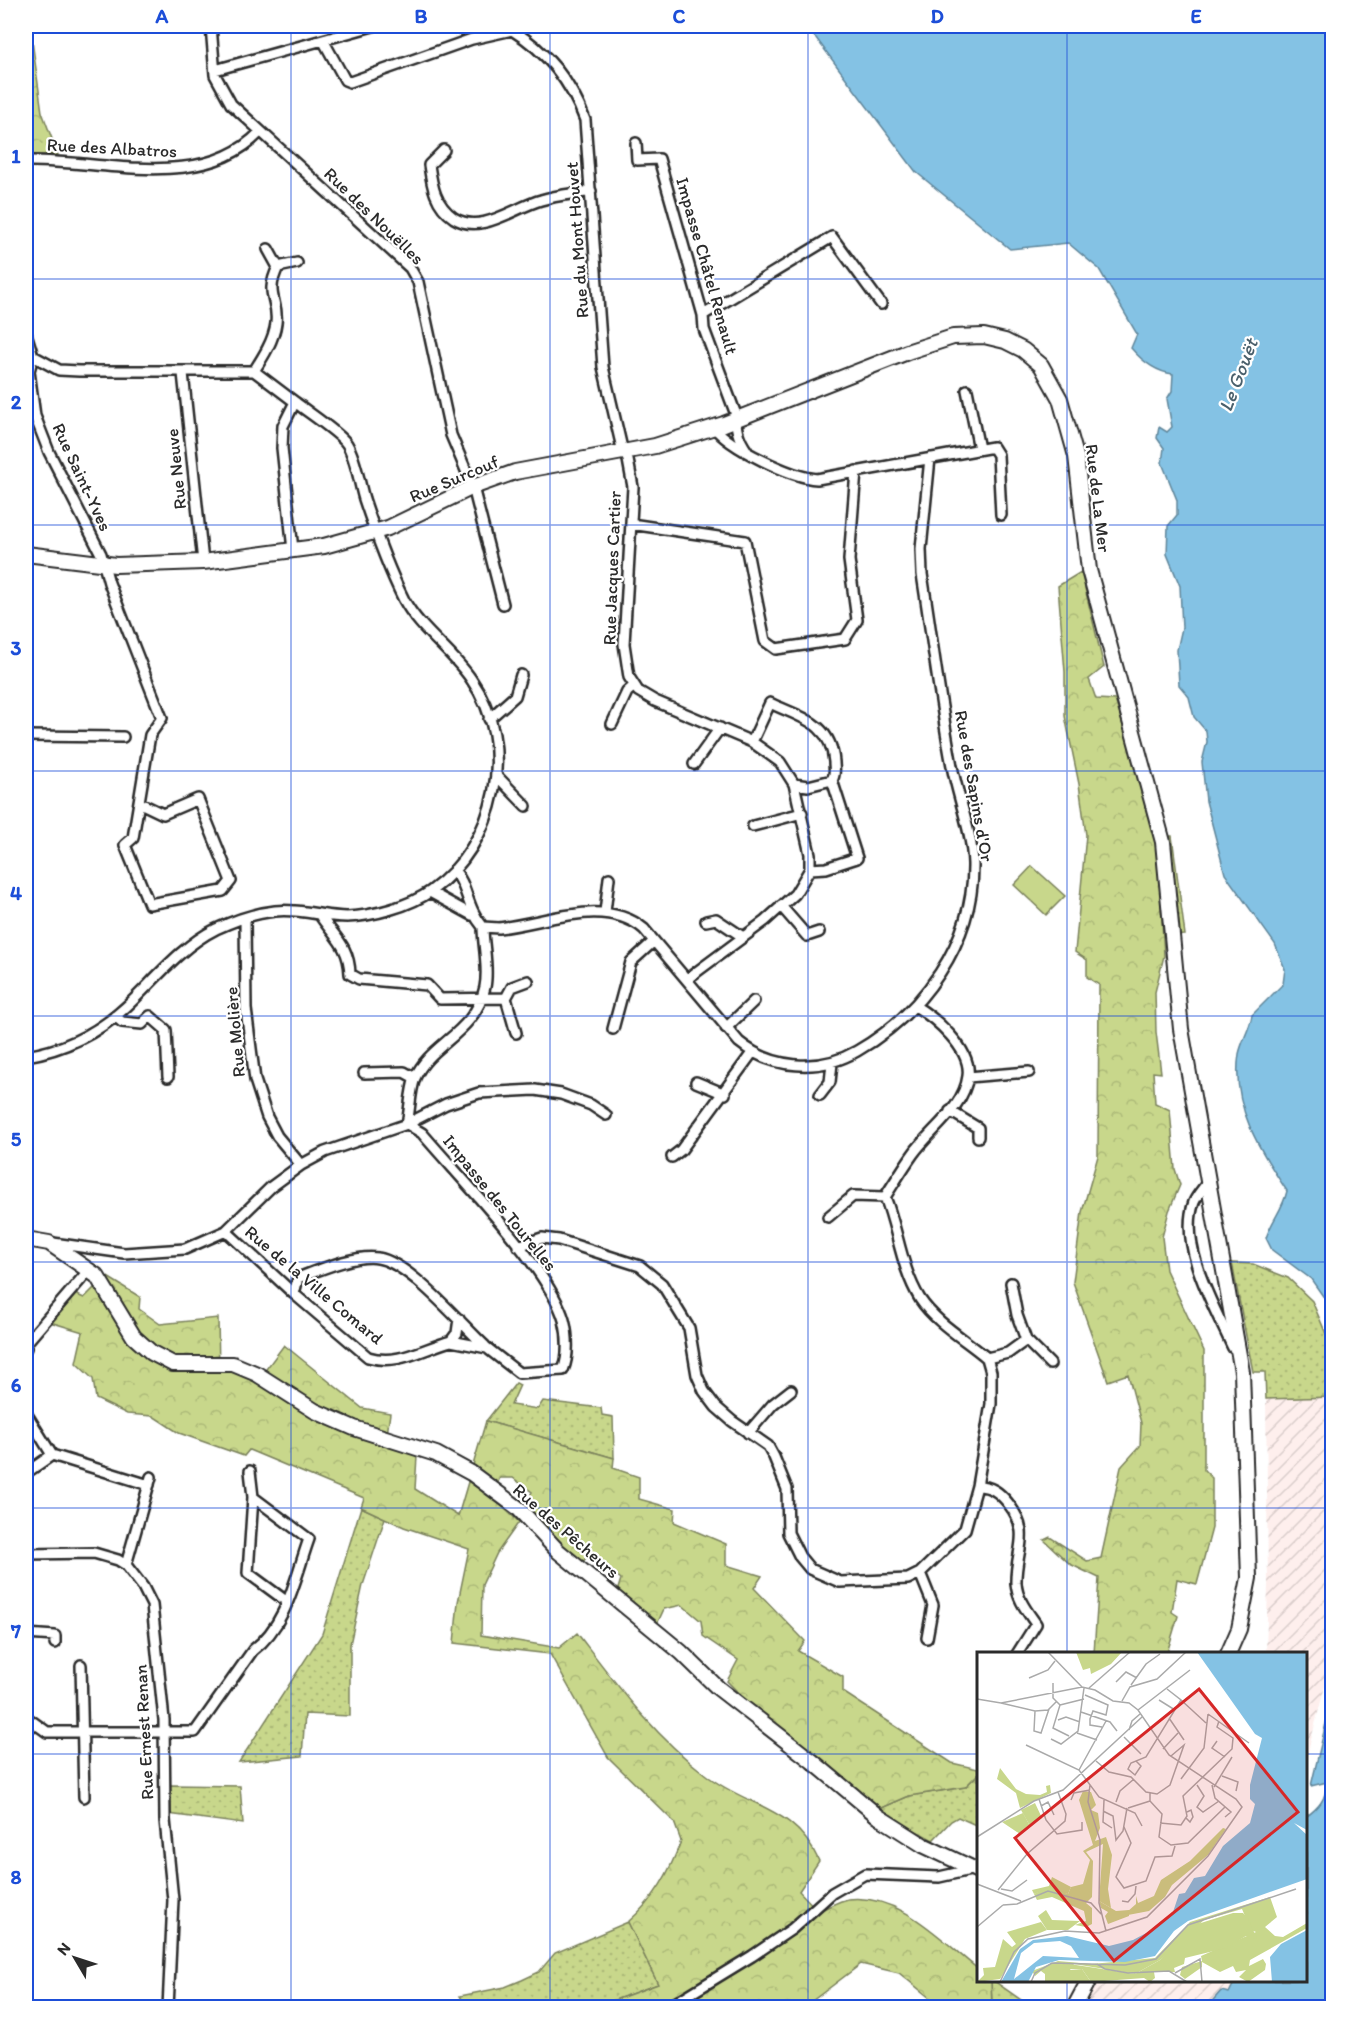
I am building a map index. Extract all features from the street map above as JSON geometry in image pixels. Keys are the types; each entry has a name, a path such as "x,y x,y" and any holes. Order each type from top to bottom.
{"street":[{"name":"Rue des Nouëlles","path":"211,26 214,70 222,92 231,104 410,268 418,282 451,435 473,487 503,604"},
{"path":"214,70 372,26"},
{"name":"Rue du Mont Houvet","path":"323,40 345,80 350,82 406,60 495,32 512,30 530,41 554,67 578,100 585,120 603,367 625,451"},
{"name":"Rue des Albatros","path":"26,161 187,168 225,158 260,132"},
{"name":"Impasse Châtel Renault","path":"636,143 637,160 659,159 704,315 704,329 735,411 739,440 747,451"},
{"path":"444,150 429,165 432,190 440,204 463,223 475,225 541,200 591,191"},
{"path":"704,315 832,237 881,304"},
{"path":"268,249 278,267"},
{"path":"278,267 297,263"},
{"path":"254,371 265,355 276,322 270,284 278,267"},
{"name":"Rue Saint-Yves","path":"26,333 33,356 29,370 35,416 49,452 104,564 109,584 162,718 150,735 140,804"},
{"name":"Rue de La Mer","path":"953,337 984,336 1005,341 1023,350 1041,366 1060,399 1079,468 1084,539 1089,570 1163,842 1181,1029 1239,1351 1244,1395 1249,1578 1239,1629 1228,1652"},
{"name":"Rue Surcouf","path":"26,554 104,564 203,562 324,546 376,532 473,487 515,472 655,446 714,427 905,353 953,337"},
{"path":"26,1056 67,1046 97,1031 116,1017 187,947 219,927 276,911 347,917 373,913 400,906 430,892 454,870 473,846 492,804 496,775 495,741 489,718 472,679 404,600 376,532 346,444 254,371 183,373 59,370 33,356"},
{"name":"Rue Neuve","path":"183,373 203,562"},
{"path":"967,390 979,449"},
{"path":"293,550 282,448 283,426 295,402"},
{"path":"714,427 723,440 804,478 817,479 993,447 998,452 1001,515"},
{"name":"Rue Jacques Cartier","path":"625,451 633,488 624,644 627,667 634,686"},
{"name":"Rue des Sapins d'Or","path":"483,927 499,928 605,912 633,920 687,979 726,1028 752,1053 770,1061 789,1064 832,1063 860,1049 915,1006 938,977 961,933 970,900 973,862 952,766 922,574 921,549 930,458"},
{"path":"631,524 745,541 765,640 776,649 844,639 857,620 849,560 856,471"},
{"path":"489,718 515,696 521,675"},
{"path":"612,724 627,692 634,686 655,701 752,742 780,762 794,784 810,854 810,869 795,894 687,979"},
{"path":"752,742 770,703 821,728 833,749 835,776 832,780 808,786 794,784"},
{"path":"694,764 720,728"},
{"path":"26,736 123,737"},
{"path":"496,775 526,806"},
{"path":"810,869 826,868 857,858 832,780"},
{"path":"198,799 231,881 223,891 149,904 125,845 133,838 140,804 163,814 198,799"},
{"path":"753,826 802,813"},
{"path":"407,1124 415,1078 423,1065 466,1024 481,1000 486,969 483,927 473,915 459,875 454,870"},
{"path":"605,912 609,878"},
{"path":"430,892 473,915"},
{"path":"781,906 807,936 819,932"},
{"path":"319,914 344,946 354,976 426,985 440,999 506,998"},
{"name":"Rue Molière","path":"245,919 246,1009 255,1080 267,1117 278,1136 301,1165"},
{"path":"706,921 717,919 743,937"},
{"path":"613,1029 631,962 654,941"},
{"path":"516,1034 506,998 512,987 528,981"},
{"path":"726,1028 754,1001"},
{"path":"518,1246 542,1238 559,1240 640,1266 652,1275 676,1304 689,1328 697,1375 704,1391 716,1407 768,1446 774,1457 787,1489 788,1533 800,1557 810,1569 840,1582 861,1583 908,1579 920,1573 965,1528 977,1486 993,1391 987,1358 945,1324 920,1298 896,1241 885,1197 913,1154 950,1111 960,1096 968,1077 965,1060 949,1034 935,1018 915,1006"},
{"path":"116,1017 122,1022 142,1024 150,1016 166,1030 168,1077"},
{"path":"672,1157 681,1150 725,1094 752,1053"},
{"path":"820,1095 830,1082 832,1063"},
{"path":"364,1073 404,1072 415,1078"},
{"path":"968,1077 1029,1072"},
{"path":"696,1082 725,1094"},
{"path":"26,1239 135,1252 185,1249 226,1232 271,1187 301,1165 325,1152 407,1124 446,1104 479,1093 535,1090 561,1094 591,1105 606,1115"},
{"path":"950,1111 978,1128 978,1137"},
{"name":"Impasse des Tourelles","path":"407,1124 422,1133 518,1246 537,1271 565,1322 567,1361 563,1370 519,1373 487,1348"},
{"path":"1207,1183 1194,1201 1191,1226 1192,1246 1198,1270 1233,1347 1239,1351"},
{"path":"828,1217 854,1197 885,1197"},
{"name":"Rue de la Ville Comard","path":"226,1232 368,1357 382,1361 395,1361 451,1341"},
{"name":"Rue des Pêcheurs","path":"49,1243 97,1276 134,1337 152,1353 173,1364 233,1364 257,1374 315,1412 354,1428 436,1454 471,1473 518,1508 558,1551 681,1652 718,1688 812,1761 879,1817 923,1845 977,1870"},
{"path":"268,1271 284,1277 298,1278 345,1261 378,1257 397,1265 459,1319 487,1348"},
{"path":"26,1348 27,1342 89,1270"},
{"path":"294,1294 298,1278"},
{"path":"1011,1283 1017,1315 1026,1340 1050,1364"},
{"path":"459,1319 457,1333 451,1341 487,1348"},
{"path":"987,1358 1008,1353 1026,1340"},
{"path":"748,1433 773,1404 791,1390"},
{"path":"26,1413 52,1455 150,1481 126,1565 94,1553 26,1554"},
{"path":"26,1473 52,1455"},
{"path":"250,1471 252,1497 248,1573 286,1601"},
{"path":"977,1486 988,1486 1002,1497 1016,1513 1023,1530 1016,1581 1019,1599 1036,1624 1018,1652"},
{"path":"26,1718 47,1732 162,1730 195,1732 253,1650 262,1643 285,1612 286,1601 309,1539 252,1497"},
{"name":"Rue Ernest Renan","path":"126,1565 143,1587 154,1616 164,1720 162,1730 165,1809 173,1900 168,2007"},
{"path":"920,1573 933,1605 927,1638"},
{"path":"26,1634 55,1636 55,1643"},
{"path":"81,1665 84,1797"},
{"path":"667,2007 792,1929 832,1893 865,1874 939,1877 977,1870"},
{"path":"1074,2007 1088,1982"}],"shaded area":[{"path":"1332,1397 1332,1659 1307,1755 1307,1652 1266,1652 1268,1585 1266,1399"},
{"path":"1097,1982 1235,1982 1229,1994 1221,1991 1207,2007 1083,2008"}],"green space":[{"path":"26,26 30,26 42,112 58,155 26,155"},
{"path":"1081,572 1104,667 1089,679 1096,699 1115,700 1157,836 1164,956 1155,992 1156,1032 1161,1073 1153,1072 1155,1103 1170,1110 1175,1169 1180,1185 1169,1211 1162,1237 1166,1270 1204,1351 1204,1470 1212,1478 1212,1528 1197,1584 1177,1579 1172,1612 1178,1616 1167,1652 1094,1652 1099,1578 1070,1564 1044,1540 1050,1537 1087,1561 1101,1558 1121,1467 1140,1446 1141,1423 1128,1374 1108,1381 1073,1282 1082,1212 1098,1156 1099,985 1087,977 1087,960 1075,952 1086,835 1079,784 1065,716 1065,672 1058,586"},
{"path":"1157,836 1172,836 1185,935 1163,936"},
{"path":"1032,866 1065,896 1046,915 1014,885"},
{"path":"1232,1263 1253,1264 1288,1278 1312,1301 1332,1348 1332,1397 1266,1399 1265,1372 1253,1372"},
{"path":"106,1276 140,1297 139,1309 160,1324 218,1318 219,1370 233,1370 258,1380 284,1345 362,1408 390,1413 386,1442 417,1456 415,1489 458,1516 486,1421 614,1458 613,1468 639,1477 639,1499 675,1509 674,1522 726,1544 726,1565 762,1576 754,1588 805,1641 798,1651 843,1677 843,1692 952,1763 977,1769 977,1775 965,1787 909,1796 877,1810 761,1716 727,1681 738,1660 703,1636 701,1621 682,1605 664,1609 657,1624 617,1592 621,1579 589,1553 581,1565 524,1506 532,1492 513,1478 500,1478 491,1496 519,1522 497,1553 482,1585 481,1635 559,1648 577,1633 652,1726 687,1760 722,1786 769,1809 797,1829 809,1843 819,1861 799,1891 818,1911 848,1899 867,1899 885,1903 902,1911 919,1921 977,1968 977,1982 991,1982 992,2007 941,2007 899,1973 861,1964 804,2007 596,2007 658,1984 628,1922 653,1895 671,1864 681,1841 674,1822 608,1757 550,1654 454,1643 458,1602 469,1549 404,1527 361,1507 364,1498 249,1450 244,1456 179,1433 153,1416 127,1414 96,1399 93,1379 76,1363 83,1332 50,1322 75,1294 84,1298"},
{"path":"516,1383 520,1385 511,1405 538,1409 543,1401 601,1408 602,1415 613,1417 614,1458 486,1421"},
{"path":"361,1507 385,1518 363,1585 350,1644 350,1716 305,1714 302,1756 239,1762 322,1634"},
{"path":"977,1775 977,1826 958,1817 933,1840 877,1810 909,1796 965,1787"},
{"path":"171,1785 240,1786 243,1824 161,1813 159,1791"},
{"path":"628,1922 658,1984 596,2007 467,2007 460,1996 505,1987 522,1980 539,1972 555,1953"},
{"path":"991,1982 995,1982 1031,2007 992,2007"}],"water":[{"name":"Le Gouët","path":"801,26 1332,26 1332,1309 1311,1279 1272,1250 1266,1238 1287,1191 1258,1144 1239,1091 1239,1054 1252,1015 1283,984 1285,969 1275,944 1225,874 1206,801 1202,762 1207,742 1206,731 1194,717 1189,697 1179,685 1177,650 1182,628 1180,586 1167,554 1168,526 1177,515 1177,500 1162,463 1164,448 1157,438 1159,427 1167,432 1172,427 1167,399 1172,391 1173,374 1150,365 1131,348 1137,334 1099,269 1068,243 1010,249 916,172 816,38"},
{"path":"1332,1698 1332,2007 1207,2007 1221,1991 1229,1993 1234,1982 1307,1982 1307,1816 1321,1802 1327,1782 1311,1786"}]}
